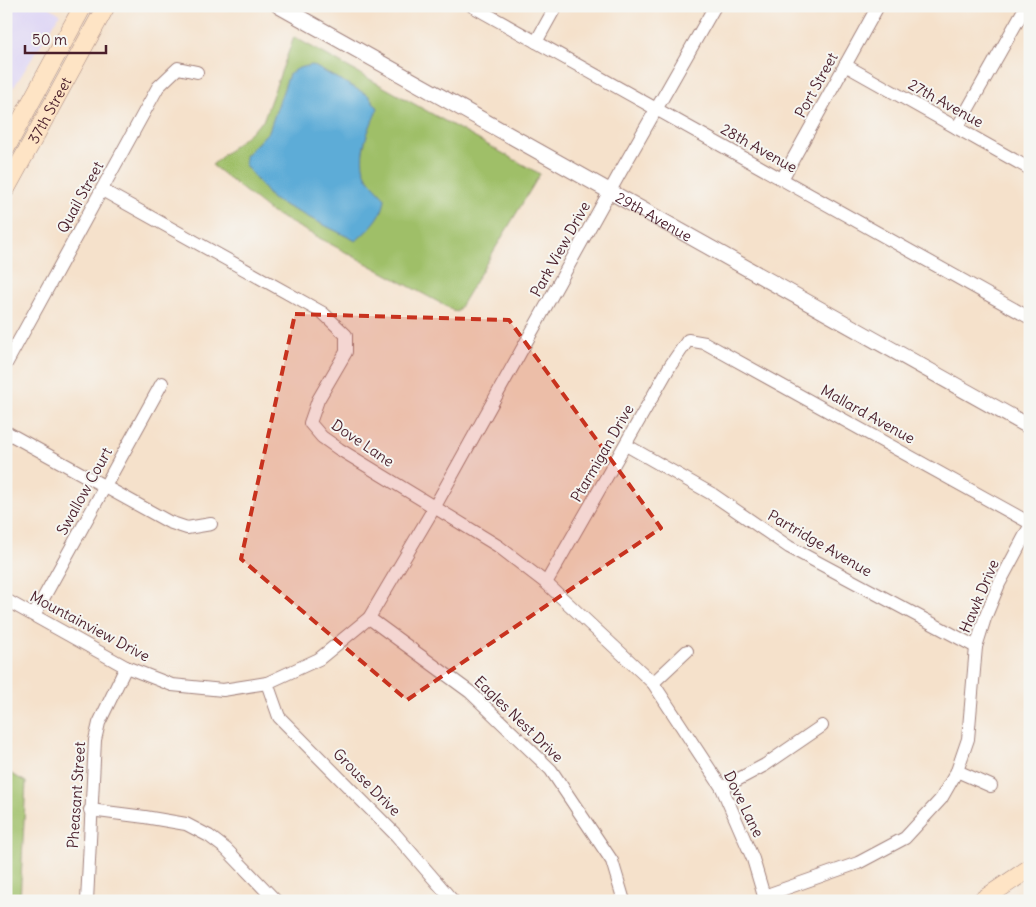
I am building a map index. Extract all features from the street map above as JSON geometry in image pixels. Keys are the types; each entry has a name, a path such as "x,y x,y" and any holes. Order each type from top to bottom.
{"main road":[{"name":"37th Street","path":"6,148 83,6"},
{"name":"37th Street","path":"6,188 106,6"},
{"path":"981,901 1030,868"}],"street":[{"name":"29th Avenue","path":"279,6 1030,427"},
{"name":"28th Avenue","path":"472,6 1030,318"},
{"path":"536,42 556,6"},
{"name":"Park View Drive","path":"434,508 715,6"},
{"name":"Port Street","path":"782,179 878,6"},
{"path":"957,128 1026,6"},
{"name":"27th Avenue","path":"846,65 1030,169"},
{"name":"Quail Street","path":"6,364 158,87 178,68 198,72"},
{"name":"Dove Lane","path":"102,190 323,313 346,335 346,352 318,400 310,423 322,437 339,449 498,546 546,583 654,683 722,788 752,860 764,896 789,887"},
{"name":"Ptarmigan Drive","path":"546,583 670,366 688,340"},
{"name":"Mallard Avenue","path":"688,340 705,343 1030,524"},
{"name":"Swallow Court","path":"34,615 162,383"},
{"path":"6,432 169,522 188,528 212,524"},
{"name":"Partridge Avenue","path":"626,445 712,494 790,547 976,647"},
{"name":"Mountainview Drive","path":"6,600 126,667 172,685 223,690 266,683 319,658 369,618 434,508"},
{"name":"Hawk Drive","path":"789,887 858,863 905,838 941,799 957,772 968,739 976,647 985,618 999,584 1030,524"},
{"name":"Eagles Nest Drive","path":"369,618 470,692 551,770 612,861 624,901"},
{"path":"654,683 687,651"},
{"name":"Pheasant Street","path":"86,901 95,740 99,723 126,667"},
{"name":"Grouse Drive","path":"266,683 279,717 396,834 453,901"},
{"path":"722,788 765,765 822,726"},
{"path":"957,772 990,786"},
{"path":"90,810 186,824 209,836 226,849 276,901"}],"highlighted area":[{"path":"295,314 509,320 661,528 407,700 241,559"}],"shaded area":[{"path":"6,6 48,6 60,14 14,87 6,82"}],"green space":[{"path":"294,37 540,174 457,312 271,212 212,165 263,121"},
{"path":"6,771 26,782 20,901 6,901"}],"water":[{"path":"312,65 368,95 378,108 365,142 363,160 367,177 385,198 384,205 375,222 356,241 272,199 245,165 245,156 269,131 289,74 299,68"}]}
